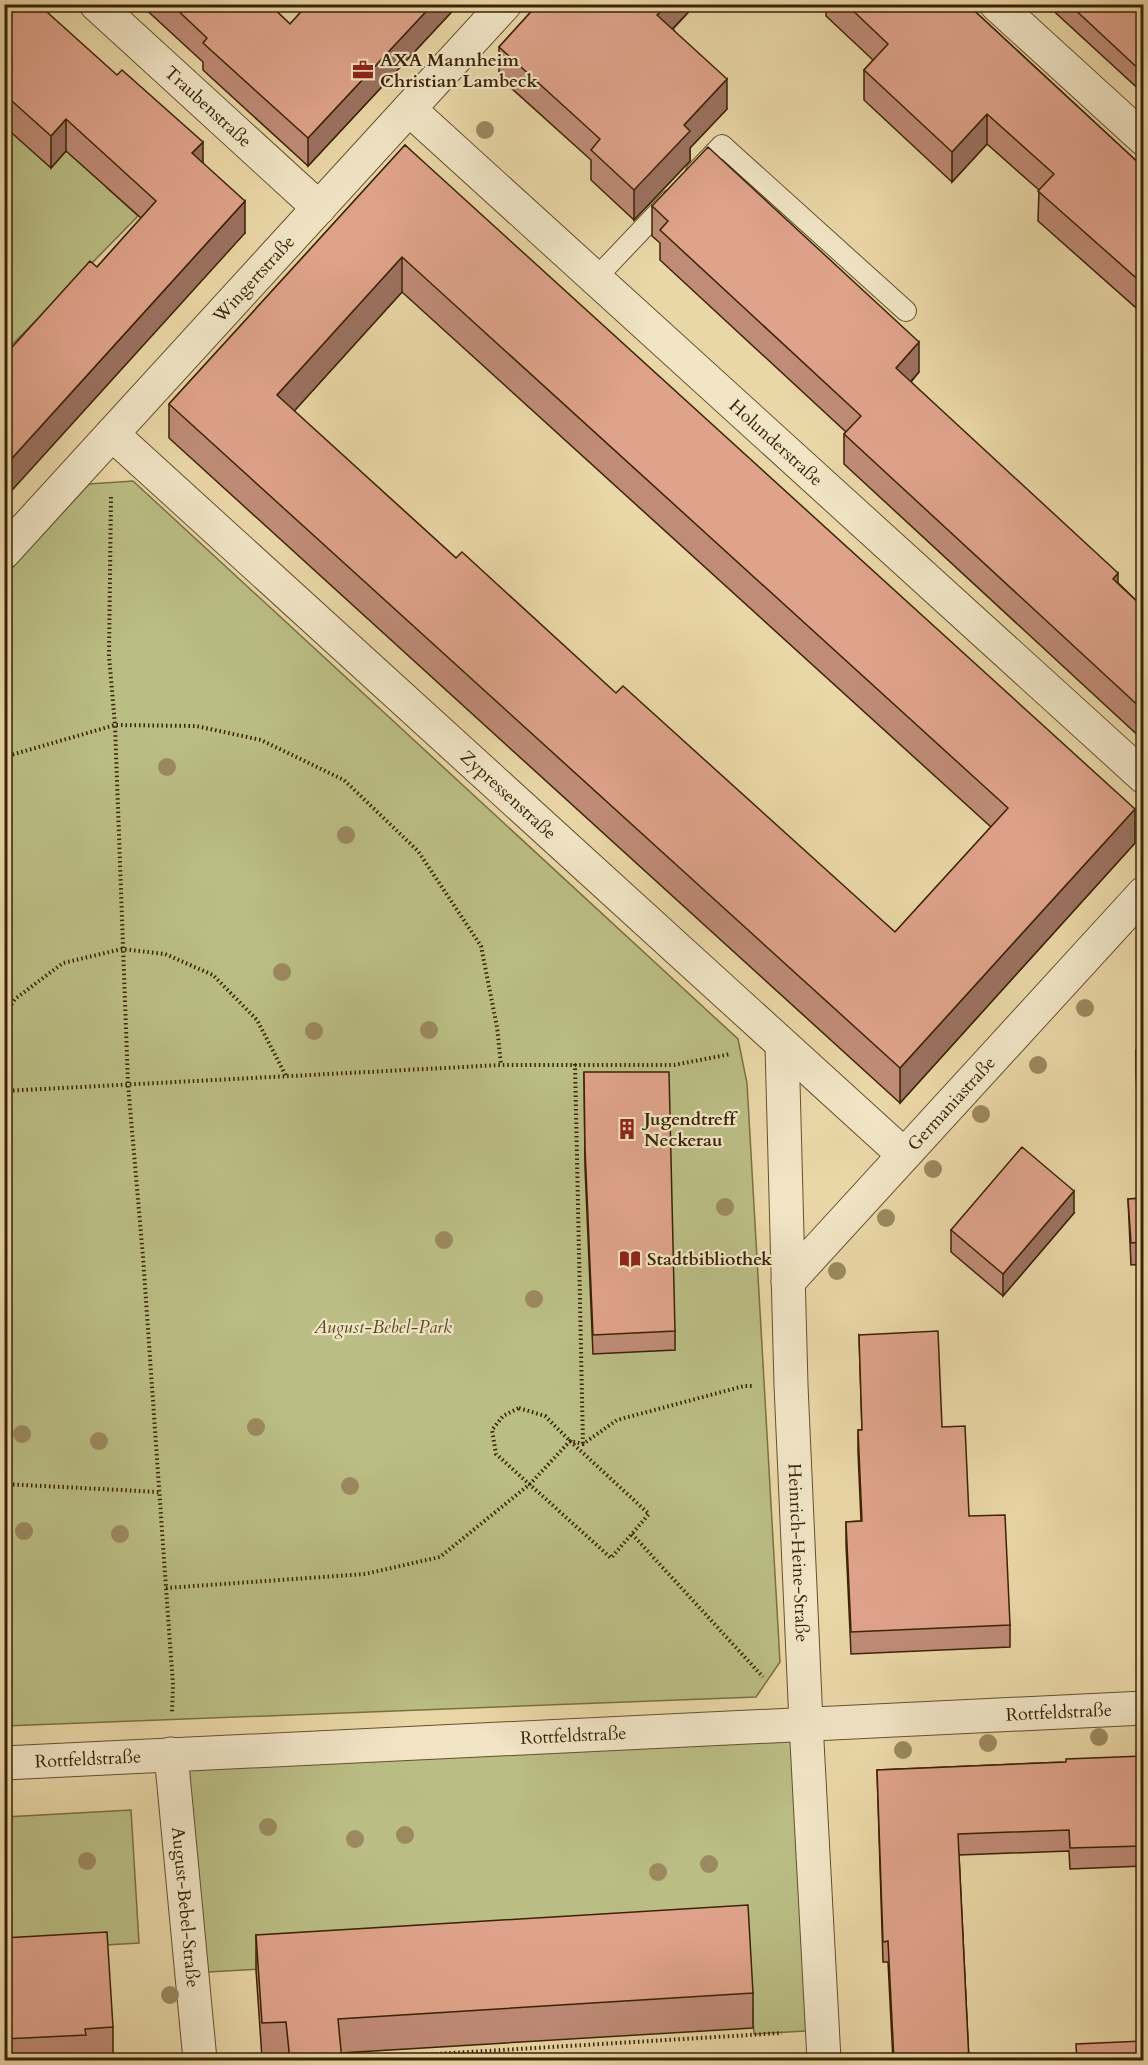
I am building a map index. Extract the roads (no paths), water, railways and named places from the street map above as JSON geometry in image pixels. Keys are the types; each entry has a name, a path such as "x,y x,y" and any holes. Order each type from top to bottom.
{"street":[{"name":"Traubenstraße","path":"96,4 319,208"},
{"name":"Wingertstraße","path":"4,552 505,4"},
{"path":"996,4 1143,139"},
{"name":"Holunderstraße","path":"409,109 1143,777"},
{"name":"Zypressenstraße","path":"112,434 904,1155"},
{"name":"Germaniastraße","path":"788,1282 904,1155 1129,926 1143,893"},
{"name":"Heinrich-Heine-Straße","path":"783,1045 791,1385 823,2045"},
{"name":"Rottfeldstraße","path":"4,1763 1143,1708"},
{"name":"August-Bebel-Straße","path":"171,1754 200,2061"}],"lane":[{"path":"595,279 722,145 906,311"}],"place":[{"name":"AXA Mannheim Christian Lambeck","path":"363,70"},
{"name":"Jugendtreff Neckerau","path":"627,1129"},
{"name":"Stadtbibliothek","path":"630,1259"}],"park label":[{"name":"August-Bebel-Park","path":"383,1327"}]}
